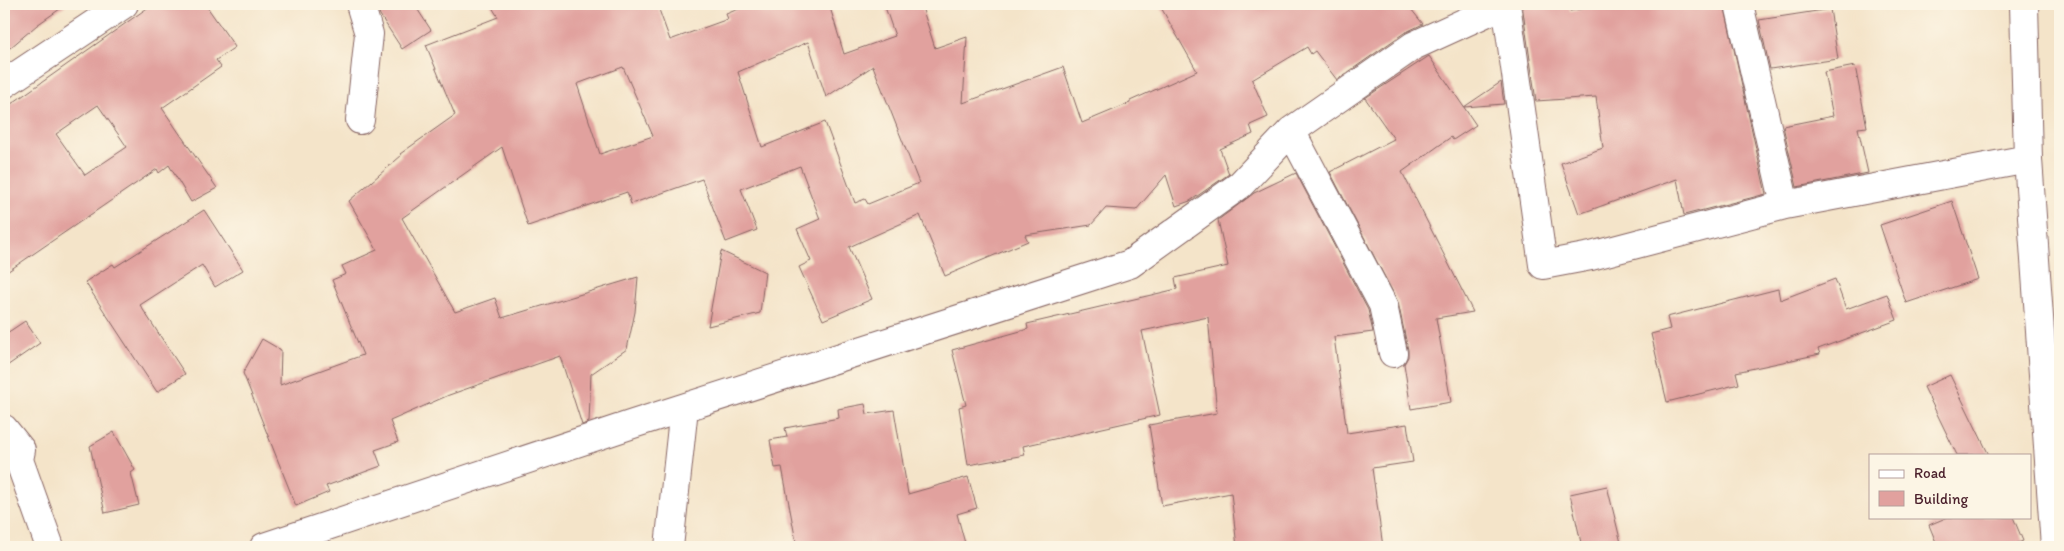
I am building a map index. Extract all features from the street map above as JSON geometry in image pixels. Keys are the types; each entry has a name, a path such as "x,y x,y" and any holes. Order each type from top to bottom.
{"street":[{"path":"4,84 124,4"},
{"path":"360,4 369,34 360,120"},
{"path":"264,547 684,408 1130,264 1240,185 1291,131 1413,46 1506,4 1543,265 1591,256 1785,204 2028,159"},
{"path":"1740,4 1785,204"},
{"path":"2024,4 2028,159 2056,497 2055,547"},
{"path":"1291,131 1383,305 1393,353"},
{"path":"669,547 684,408"},
{"path":"4,429 21,450 19,460 50,547"}],"building":[{"path":"4,4 67,4 37,25 4,53"},
{"path":"153,4 205,4 235,47 216,60 221,67 162,108 217,188 191,202 169,165 159,173 157,169 4,274 4,109","holes":["98,105 127,147 85,175 56,134"]},
{"path":"376,4 414,4 431,30 402,49 380,15"},
{"path":"490,4 657,4 670,40 728,19 726,14 751,4 829,4 844,54 895,36 884,4 921,4 935,48 967,37 963,103 1063,67 1082,123 1130,103 1130,101 1197,71 1159,4 1407,4 1423,24 1404,33 1337,80 1315,51 1311,54 1307,47 1252,80 1268,117 1250,125 1253,134 1220,149 1229,174 1190,201 1176,206 1166,175 1136,210 1106,208 1091,225 1025,235 1028,241 945,276 920,215 849,247 872,299 823,320 799,267 811,261 797,229 820,219 800,166 741,189 757,230 726,242 702,179 631,204 627,192 528,226 502,147 402,218 455,312 495,298 502,318 638,277 635,312 627,349 591,374 589,422 582,425 560,356 449,395 390,421 398,442 375,450 381,466 326,486 329,492 296,506 243,373 262,339 281,350 280,385 363,355 332,280 346,274 342,266 377,250 349,201 402,155 400,154 455,115 426,45 498,17","holes":["808,42 826,97 873,66 919,183 868,204 865,199 855,203 825,122 762,147 738,72","623,67 653,136 600,154 577,84"]},
{"path":"1522,4 1569,4 1570,11 1605,4 1724,4 1766,194 1684,215 1677,179 1579,214 1561,163 1603,148 1596,97 1536,101"},
{"path":"1830,9 1838,59 1770,69 1759,20"},
{"path":"1429,56 1476,125 1453,140 1451,137 1402,172 1473,312 1436,318 1451,402 1411,409 1404,364 1408,357 1408,350 1398,302 1330,172 1394,139 1365,98"},
{"path":"1855,66 1867,127 1858,128 1868,173 1797,187 1783,126 1833,116 1824,72"},
{"path":"1501,82 1504,104 1464,107"},
{"path":"1296,173 1368,310 1373,332 1334,337 1347,433 1407,424 1413,462 1372,468 1383,547 1237,547 1231,493 1162,506 1149,425 1217,413 1208,317 1142,331 1160,415 1023,446 1025,455 968,465 959,407 966,405 952,350 1028,329 1027,324 1177,289 1175,278 1228,266 1218,220 1254,193"},
{"path":"1952,201 1978,279 1906,303 1880,225"},
{"path":"204,210 243,270 215,287 202,265 140,305 185,374 157,392 85,282 113,264 115,267"},
{"path":"721,251 765,272 760,313 708,326"},
{"path":"1835,279 1846,309 1887,294 1897,320 1818,349 1820,354 1736,372 1739,384 1667,402 1651,334 1670,329 1667,317 1778,289 1780,300"},
{"path":"25,321 40,343 4,368 4,335"},
{"path":"1950,375 1989,454 1957,454 1924,387"},
{"path":"865,404 867,414 894,410 908,494 968,477 977,508 957,514 966,547 797,547 782,467 775,468 770,440 787,437 785,428 839,418 838,409"},
{"path":"114,432 135,470 131,473 139,505 105,513 90,446"},
{"path":"1607,486 1622,547 1582,547 1570,494"},
{"path":"1946,518 2013,518 2023,541 2008,547 1938,547 1929,525"}]}
